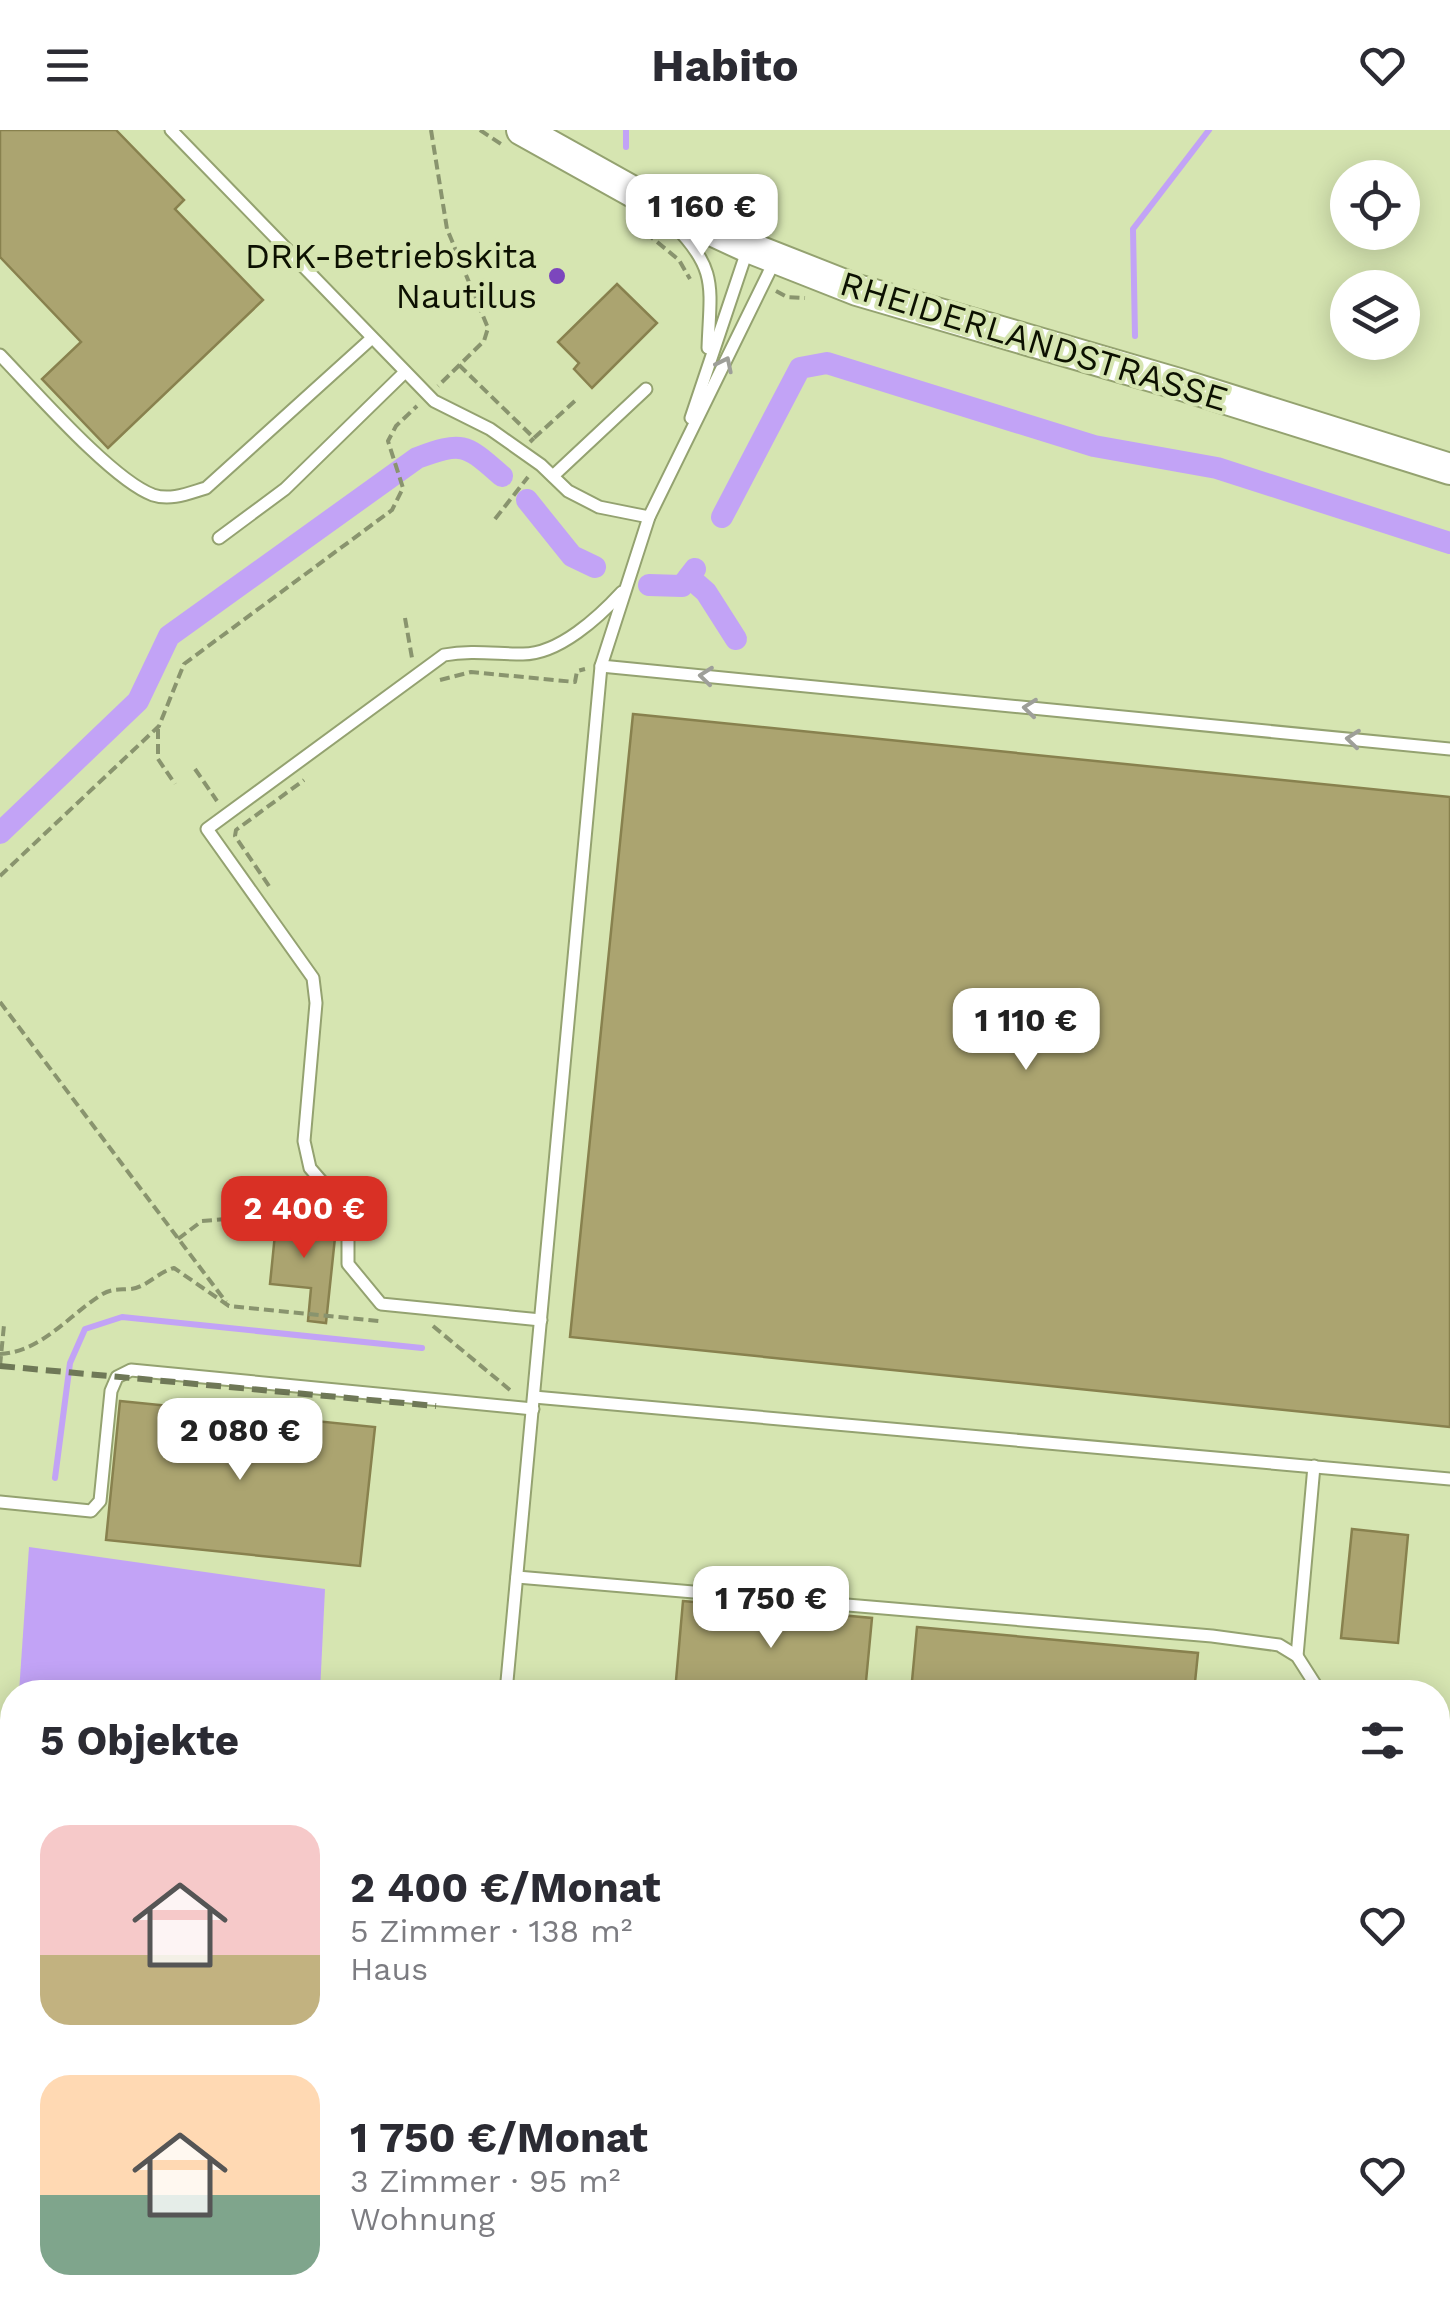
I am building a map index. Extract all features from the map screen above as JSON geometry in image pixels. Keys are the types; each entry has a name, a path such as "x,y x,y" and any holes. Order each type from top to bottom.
{"main road":[{"name":"RHEIDERLANDSTRASSE","path":"516,140 762,252 857,290 1179,384 1450,469"}],"lane":[{"path":"171,130 428,395 490,429 568,490 599,507 649,517"},
{"path":"653,203 686,237 710,276 708,363"},
{"path":"682,451 708,363 762,252"},
{"path":"507,1680 602,666 649,517 682,451 762,252"},
{"path":"0,355 118,474 152,495 170,498 206,488 372,338"},
{"path":"219,538 284,489 405,372"},
{"path":"553,476 646,389"},
{"path":"541,1320 380,1304 348,1264 348,1212 310,1168 304,1140 316,1003 313,978 207,829 444,656 465,652 528,654 554,646 606,610 625,589"},
{"path":"602,666 1450,749"},
{"path":"0,1502 91,1511 100,1501 111,1392 117,1376 131,1370 1450,1478"},
{"path":"1297,1656 1314,1466"},
{"path":"517,1577 1212,1636 1279,1645 1297,1656 1312,1680"}],"path":[{"path":"174,784 158,760 159,726 184,664 382,519 398,502 403,488 388,441 392,432 484,341 488,328 447,229 431,130"},
{"path":"480,130 516,140"},
{"path":"620,215 679,260 692,282 710,276"},
{"path":"534,438 576,400"},
{"path":"495,519 529,479"},
{"path":"404,618 414,666 431,687 442,679 471,672 576,682 577,671 602,666"},
{"path":"0,876 159,726"},
{"path":"195,769 226,816"},
{"path":"278,899 235,836 236,830 311,775"},
{"path":"0,1002 228,1306"},
{"path":"178,1239 202,1221 226,1218 272,1188 291,1196 303,1214 302,1221 348,1226"},
{"path":"1,1354 16,1353 38,1341 102,1294 116,1288 133,1289 174,1268 228,1306 383,1321"},
{"path":"0,1366 4,1325"},
{"path":"418,1325 435,1326 534,1403"}],"shaded area":[{"path":"29,1547 325,1589 321,1680 20,1680"}],"building":[{"path":"0,130 116,130 184,200 175,209 263,300 108,448 42,379 81,342 0,257"},
{"path":"617,284 657,323 592,388 574,369 579,363 558,342"},
{"path":"633,714 1450,797 1450,1427 570,1337"},
{"path":"277,1214 296,1216 295,1224 336,1228 326,1323 308,1321 311,1288 270,1284"},
{"path":"120,1401 375,1427 360,1566 106,1540"},
{"path":"1352,1529 1408,1535 1398,1643 1341,1638"},
{"path":"683,1601 872,1618 866,1680 676,1680"},
{"path":"917,1627 1198,1653 1195,1680 912,1680"}],"waterway":[{"path":"626,130 626,147"},
{"path":"1135,336 1133,229 1209,130"},
{"path":"722,517 800,368 827,363 1094,446 1217,468 1450,543"},
{"path":"0,833 138,701 169,636 417,458 445,449 463,449 480,457 502,476"},
{"path":"527,500 572,556 595,567"},
{"path":"649,585 682,586 695,569"},
{"path":"689,577 706,592 736,639"},
{"path":"55,1478 70,1363 85,1329 122,1317 422,1348"}],"railway":[{"path":"0,1366 436,1406"}],"place":[{"name":"DRK-Betriebskita Nautilus","path":"557,276"}]}
